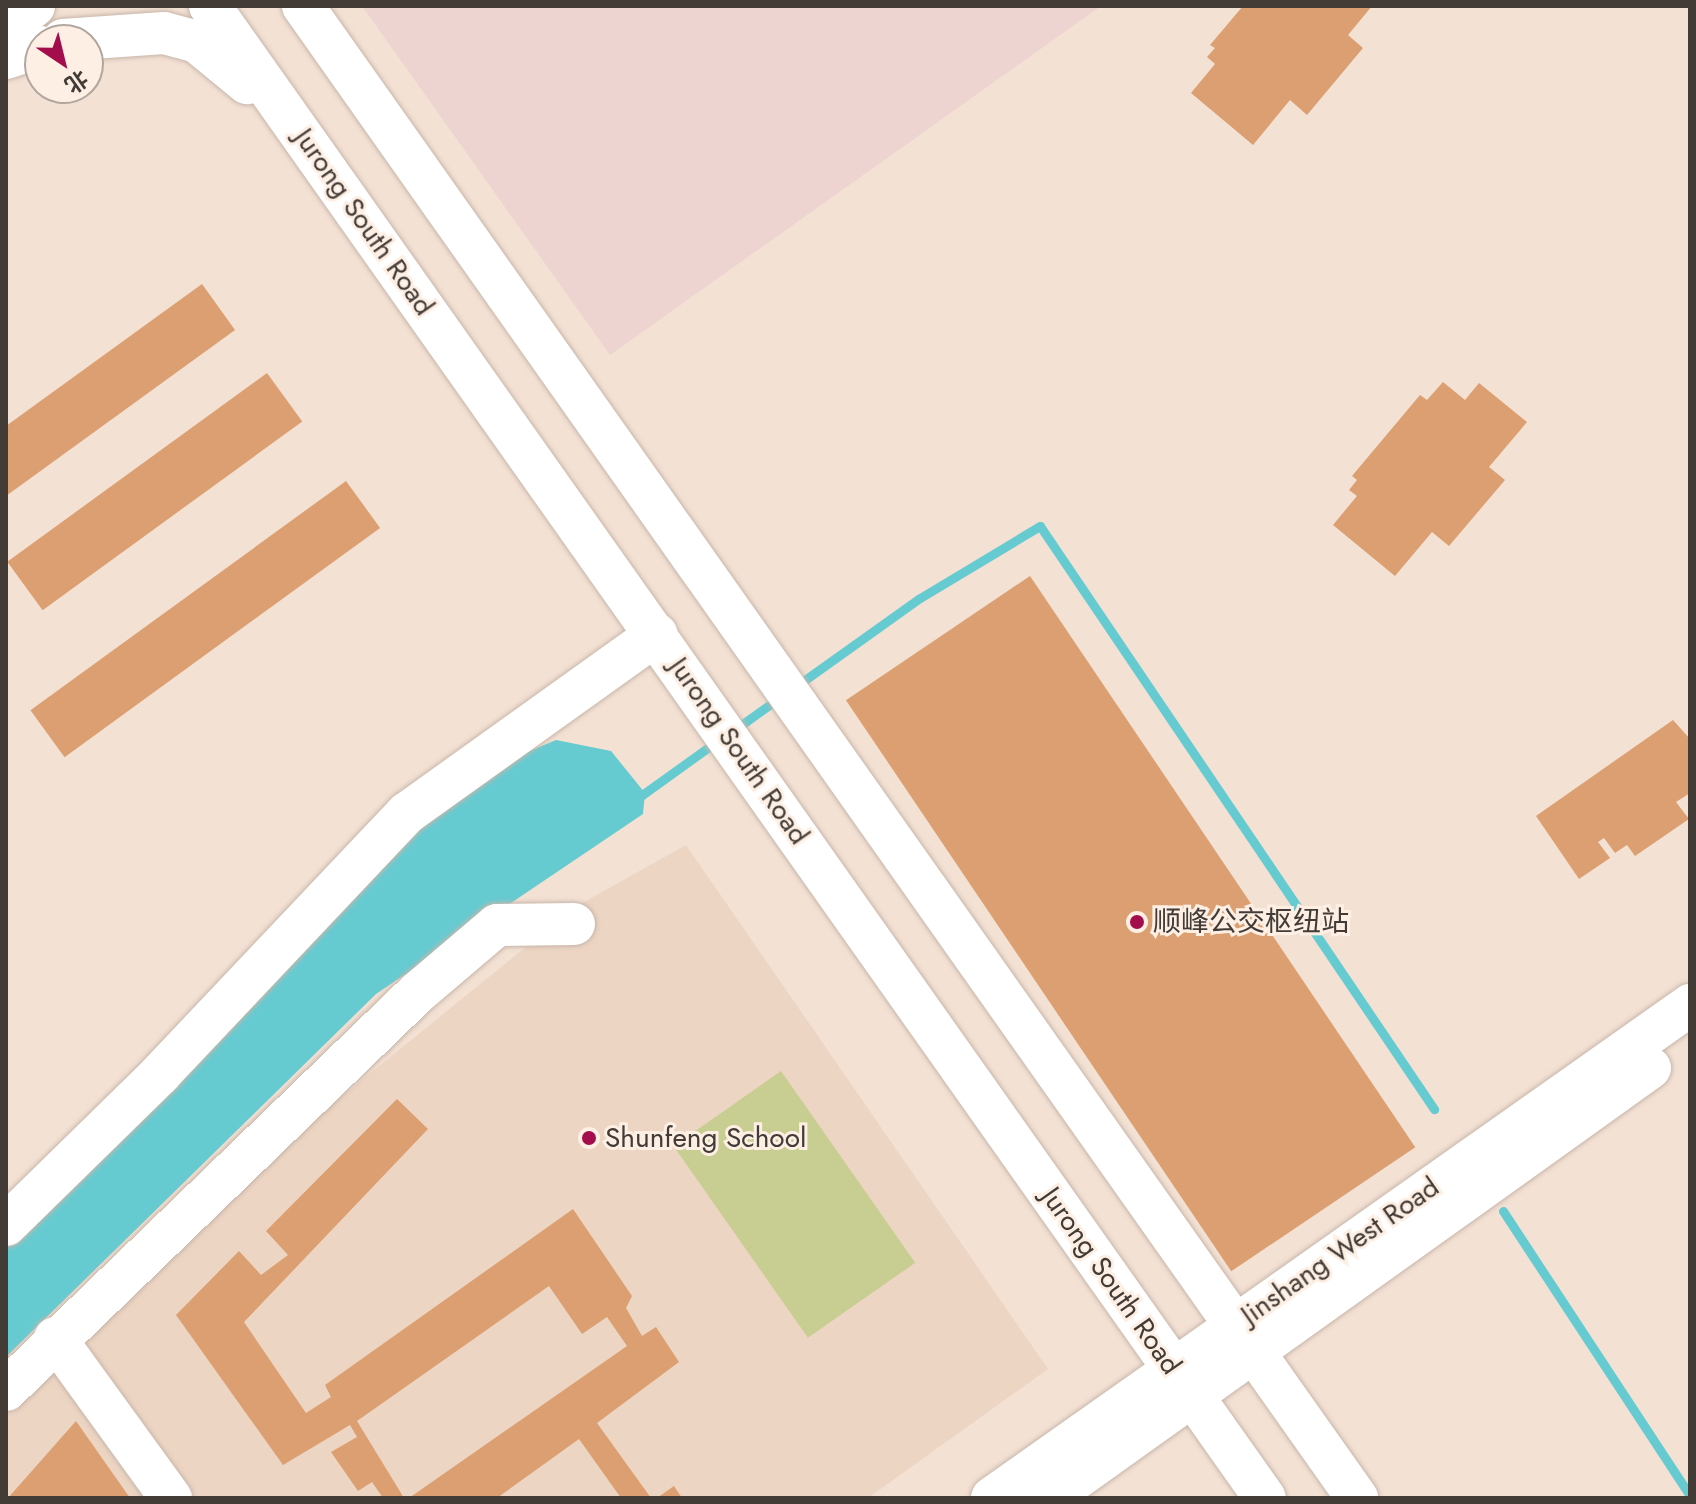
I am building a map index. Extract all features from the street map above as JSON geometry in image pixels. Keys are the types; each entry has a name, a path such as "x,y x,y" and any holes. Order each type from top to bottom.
{"main road":[{"path":"6,16 15,6"},
{"path":"6,26 33,6"}],"street":[{"name":"Jurong South Road","path":"210,6 1265,1498"},
{"path":"303,6 1357,1498"},
{"path":"323,6 367,97"},
{"path":"104,37 164,33 197,42 302,136"},
{"path":"6,1225 160,1074 407,813 657,634"},
{"path":"6,1390 55,1338 417,993 497,925 574,924"},
{"name":"Jinshang West Road","path":"1245,1338 1690,1005"},
{"name":"Jinshang West Road","path":"992,1498 1182,1382 1690,1040"},
{"path":"55,1338 171,1498"},
{"name":"Jinshang West Road","path":"1049,1498 1182,1382"}],"shaded area":[{"path":"362,6 1101,6 610,355"},
{"name":"Shunfeng School","path":"686,845 1048,1369 868,1498 6,1498 6,1369 575,907"}],"green space":[{"path":"781,1071 915,1263 808,1338 674,1146"}],"water":[{"path":"556,740 611,751 645,793 643,814 376,994 6,1357 6,1242 392,836 503,762"}],"building":[{"path":"1243,6 1372,6 1348,35 1363,48 1307,115 1290,100 1253,145 1191,93 1215,64 1207,57 1215,48 1210,45"},
{"path":"202,284 235,330 6,496 6,426"},
{"path":"267,373 302,422 43,610 7,562"},
{"path":"1443,382 1465,400 1479,383 1527,422 1489,467 1505,480 1449,546 1432,532 1395,576 1333,525 1357,496 1349,490 1357,480 1352,476 1420,395 1427,400"},
{"path":"346,481 380,528 65,757 30,710"},
{"name":"顺峰公交枢纽站","path":"1030,576 1415,1147 1231,1271 846,700"},
{"path":"1673,720 1690,739 1690,793 1676,802 1689,819 1635,856 1627,845 1615,853 1604,838 1598,842 1610,858 1579,879 1536,816"},
{"path":"397,1099 428,1129 244,1322 306,1413 331,1397 325,1385 573,1209 632,1296 626,1308 642,1336 656,1327 679,1362 597,1423 651,1498 621,1498 579,1439 497,1498 409,1498 627,1346 607,1317 582,1334 549,1286 357,1421 404,1498 383,1498 372,1482 358,1491 331,1452 357,1437 350,1425 283,1465 176,1315 239,1251 261,1275 288,1255 266,1231"},
{"path":"76,1421 130,1498 8,1498"},
{"path":"674,1486 682,1498 657,1498"}],"waterway":[{"path":"795,687 920,598 1040,526 1434,1109"},
{"path":"733,731 779,698"},
{"path":"635,800 717,741"},
{"path":"1503,1211 1690,1496"}],"place":[{"name":"顺峰公交枢纽站","path":"1137,922"},
{"name":"Shunfeng School","path":"589,1138"}]}
